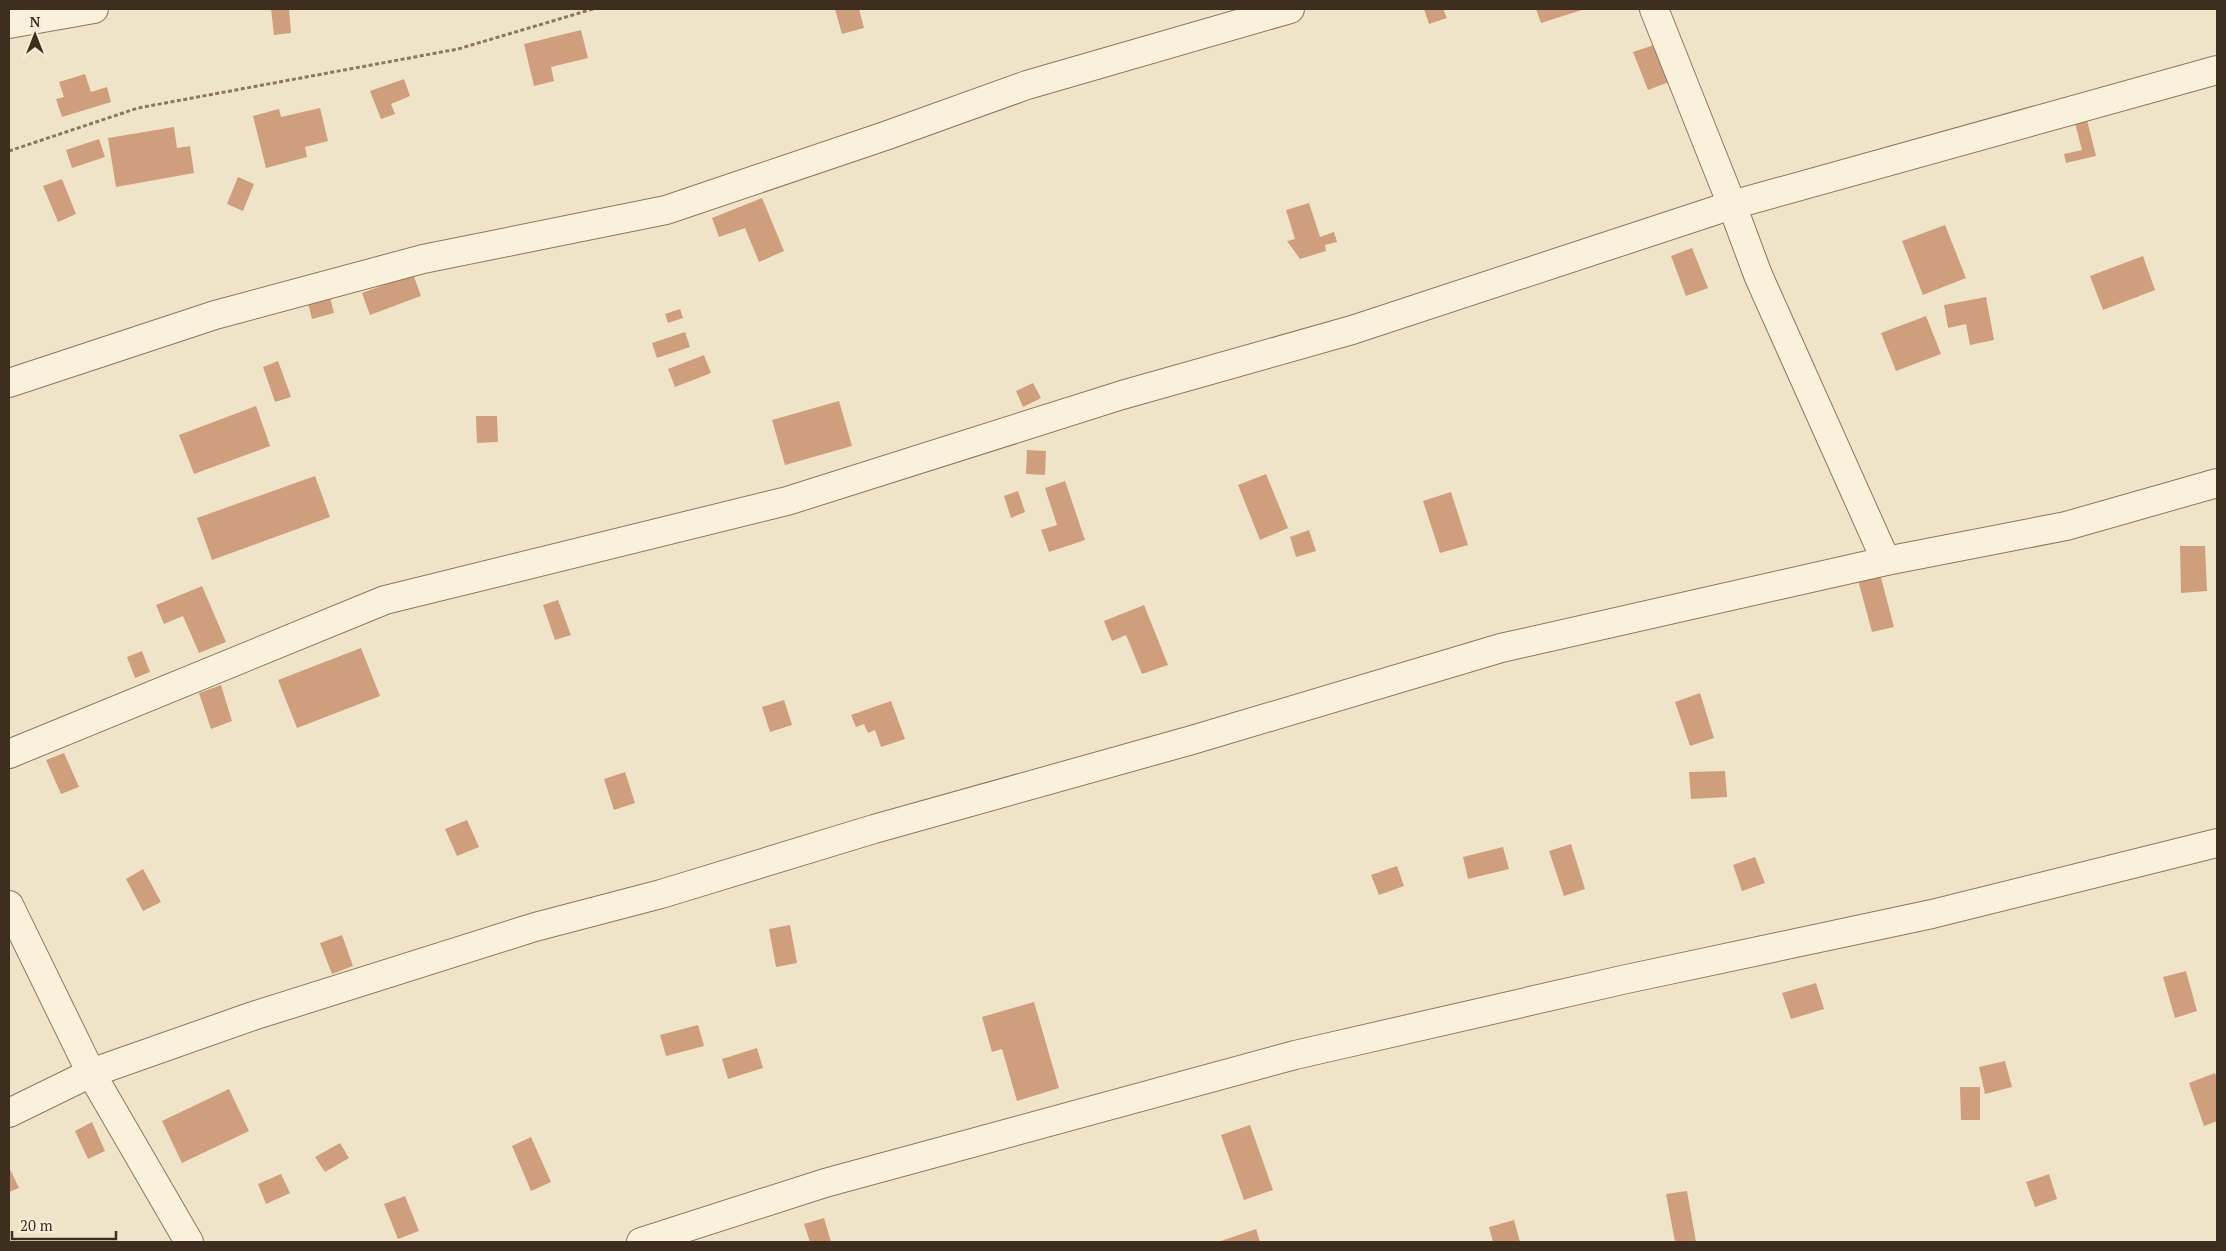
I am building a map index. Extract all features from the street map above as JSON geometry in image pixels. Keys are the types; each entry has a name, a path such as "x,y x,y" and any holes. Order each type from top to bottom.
{"street":[{"path":"9,24 94,9"},
{"path":"9,383 214,315 423,259 666,210 885,136 1027,85 1290,9"},
{"path":"1654,9 1732,204 1758,276 1886,562"},
{"path":"9,754 385,600 787,502 1122,395 1352,330 1732,204 2217,70"},
{"path":"9,1113 91,1073 253,1016 535,927 661,894 874,829 1192,740 1501,648 1886,562 2066,526 2217,483"},
{"path":"641,1242 825,1183 1295,1055 1612,982 1932,914 2217,844"},
{"path":"9,905 91,1073 189,1242"}],"path":[{"path":"9,151 138,108 458,49 593,9"}],"building":[{"path":"271,9 289,9 291,33 274,35"},
{"path":"835,9 859,9 864,28 842,34"},
{"path":"1424,9 1443,9 1447,18 1429,24"},
{"path":"1536,9 1585,9 1541,23"},
{"path":"581,30 588,58 551,67 554,81 534,86 524,44"},
{"path":"1654,45 1669,82 1648,90 1633,52"},
{"path":"85,74 91,92 107,87 111,102 62,117 56,99 64,97 59,82"},
{"path":"404,79 410,96 391,104 395,114 381,119 370,91"},
{"path":"320,108 328,141 305,147 307,157 266,168 253,116 279,109 281,117"},
{"path":"2087,120 2096,156 2066,163 2064,154 2082,150 2075,123"},
{"path":"174,127 177,148 190,146 194,173 116,187 108,138"},
{"path":"99,139 105,157 72,168 66,150"},
{"path":"238,177 254,184 243,211 227,204"},
{"path":"62,179 76,214 58,222 43,186"},
{"path":"762,198 784,251 759,262 745,228 719,237 712,218"},
{"path":"1309,203 1320,237 1334,232 1337,242 1325,245 1326,251 1300,259 1287,241 1295,239 1286,210"},
{"path":"1945,225 1966,278 1923,295 1902,241"},
{"path":"1692,248 1708,288 1686,296 1671,256"},
{"path":"2143,256 2155,290 2103,310 2090,276"},
{"path":"413,274 421,296 370,315 362,293"},
{"path":"329,293 334,313 312,319 307,299"},
{"path":"1986,297 1994,340 1970,345 1966,324 1948,328 1944,305"},
{"path":"680,309 683,318 668,323 665,314"},
{"path":"1926,316 1941,354 1896,371 1881,333"},
{"path":"685,332 690,347 657,358 652,343"},
{"path":"704,355 711,373 675,387 668,369"},
{"path":"278,361 291,397 275,402 263,367"},
{"path":"1033,383 1041,398 1023,407 1016,391"},
{"path":"839,401 852,446 785,465 772,420"},
{"path":"256,406 270,446 194,474 179,435"},
{"path":"476,416 497,416 498,442 477,443"},
{"path":"1027,450 1046,451 1045,475 1026,474"},
{"path":"1266,474 1288,528 1260,540 1238,485"},
{"path":"315,476 330,517 212,560 197,518"},
{"path":"1065,481 1085,540 1049,552 1041,530 1057,525 1045,488"},
{"path":"1018,491 1025,512 1011,518 1004,496"},
{"path":"1451,492 1468,545 1440,553 1423,501"},
{"path":"1309,530 1316,551 1296,557 1290,537"},
{"path":"2180,546 2205,546 2207,591 2181,593"},
{"path":"1880,574 1894,627 1872,632 1858,580"},
{"path":"202,586 226,642 199,653 183,616 164,624 156,605"},
{"path":"558,600 571,635 555,640 543,605"},
{"path":"1144,605 1168,665 1142,674 1126,635 1112,641 1104,621"},
{"path":"361,648 380,696 297,728 278,680"},
{"path":"142,651 150,672 135,678 127,657"},
{"path":"221,685 232,721 211,729 199,693"},
{"path":"1700,693 1714,738 1690,746 1675,702"},
{"path":"784,700 792,725 770,732 762,707"},
{"path":"891,701 905,739 881,747 875,730 868,733 864,724 856,727 851,715"},
{"path":"64,753 79,787 61,794 46,760"},
{"path":"1725,771 1727,797 1691,799 1689,772"},
{"path":"625,772 635,803 614,810 604,779"},
{"path":"467,820 479,847 457,856 445,829"},
{"path":"1571,844 1585,889 1564,896 1549,851"},
{"path":"1503,847 1509,869 1468,879 1463,857"},
{"path":"1755,857 1765,883 1742,891 1733,865"},
{"path":"1397,866 1404,886 1379,895 1371,875"},
{"path":"143,869 161,902 143,911 126,879"},
{"path":"790,925 797,963 776,967 769,929"},
{"path":"342,935 353,966 332,974 320,943"},
{"path":"2186,971 2197,1011 2175,1018 2163,977"},
{"path":"1816,983 1824,1009 1791,1019 1782,993"},
{"path":"1034,1002 1059,1088 1017,1101 1002,1049 992,1052 982,1017"},
{"path":"698,1025 704,1046 666,1056 660,1035"},
{"path":"757,1048 763,1068 728,1079 722,1059"},
{"path":"2005,1061 2012,1087 1985,1094 1979,1067"},
{"path":"2215,1073 2217,1079 2217,1121 2204,1126 2189,1083"},
{"path":"1960,1087 1980,1087 1980,1120 1961,1120"},
{"path":"229,1089 249,1131 182,1163 162,1121"},
{"path":"92,1122 105,1151 88,1159 75,1131"},
{"path":"1250,1125 1273,1190 1244,1200 1221,1135"},
{"path":"531,1137 551,1182 531,1191 512,1146"},
{"path":"340,1143 349,1158 325,1172 315,1157"},
{"path":"9,1167 19,1188 9,1192"},
{"path":"281,1174 290,1193 266,1204 258,1184"},
{"path":"2049,1174 2057,1199 2035,1207 2026,1182"},
{"path":"1687,1191 1696,1242 1675,1242 1666,1194"},
{"path":"405,1196 419,1231 398,1239 384,1204"},
{"path":"824,1218 831,1242 810,1242 804,1224"},
{"path":"1514,1220 1520,1242 1493,1242 1489,1227"},
{"path":"1256,1229 1260,1242 1218,1242"}]}
